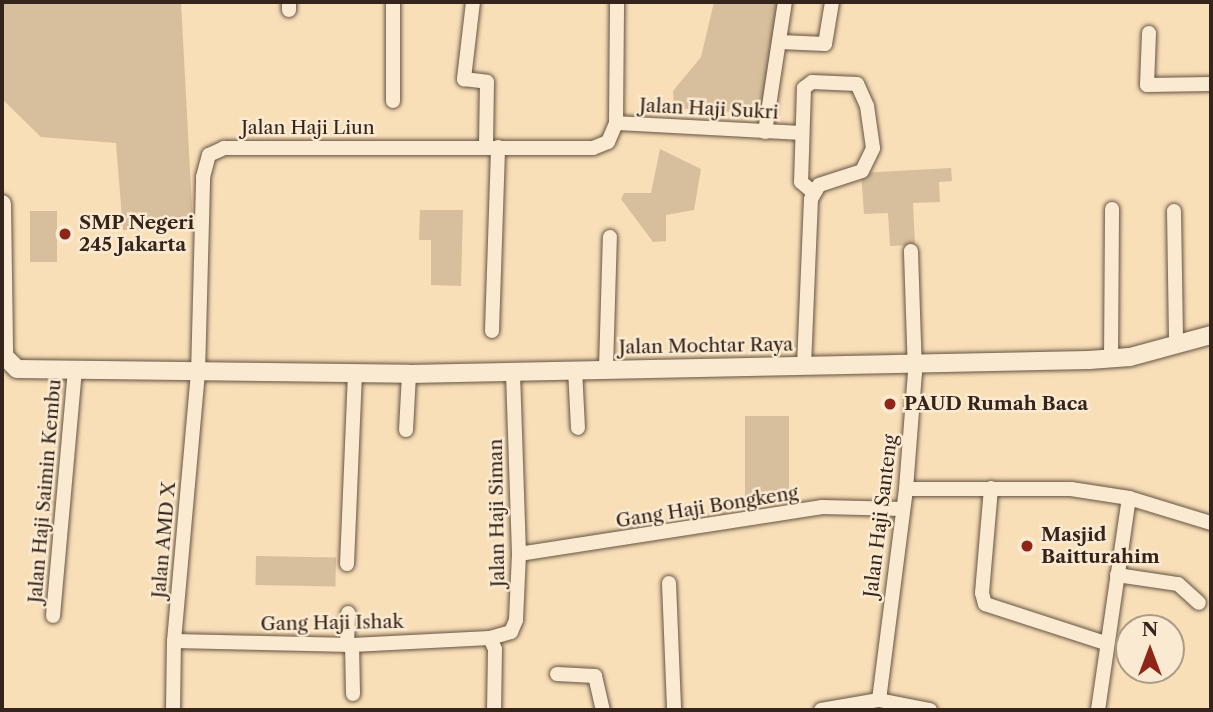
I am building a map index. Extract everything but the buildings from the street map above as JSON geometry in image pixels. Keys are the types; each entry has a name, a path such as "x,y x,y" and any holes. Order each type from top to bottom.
{"street":[{"path":"393,2 393,101"},
{"path":"473,2 464,79 487,82 492,147 492,331"},
{"path":"616,124 617,2"},
{"path":"765,132 785,2"},
{"path":"780,42 825,44 832,2"},
{"path":"1149,33 1147,85 1211,84"},
{"path":"804,366 813,192 819,185 853,177 871,156 864,93 851,83 807,83 800,133 801,182 813,192"},
{"name":"Jalan Haji Liun","path":"198,374 203,177 209,155 224,148 593,148 608,142 616,124"},
{"name":"Jalan Haji Sukri","path":"616,124 800,133"},
{"path":"2,204 5,366"},
{"path":"1111,359 1112,209"},
{"path":"1174,211 1176,345"},
{"path":"606,368 610,237"},
{"name":"Jalan Haji Santeng","path":"879,700 906,489 915,363 911,251"},
{"name":"Jalan Mochtar Raya","path":"5,366 198,374 409,374 1111,359 1211,335"},
{"path":"575,369 578,428"},
{"name":"Jalan Haji Saimin Kembu","path":"53,616 75,370"},
{"name":"Jalan Haji Siman","path":"490,638 511,632 516,620 519,554 513,372"},
{"path":"347,564 355,373"},
{"name":"Jalan AMD X","path":"173,710 174,641 198,374"},
{"path":"406,430 409,374"},
{"path":"991,488 982,593 985,604 1105,643"},
{"path":"906,489 1071,489 1129,498 1211,523"},
{"path":"1098,710 1105,643 1129,498"},
{"name":"Gang Haji Bongkeng","path":"519,554 822,507 903,509"},
{"path":"1117,575 1178,584 1199,603"},
{"path":"669,583 674,710"},
{"path":"348,613 353,694"},
{"path":"490,638 495,649 494,710"},
{"name":"Gang Haji Ishak","path":"174,641 349,645 490,638"},
{"path":"557,674 595,676 603,710"},
{"path":"821,710 879,700 930,710"}],"shaded area":[{"path":"2,2 181,2 193,227 123,230 116,143 41,137 2,99"},
{"path":"714,2 788,2 765,114 674,108 673,91 701,57"},
{"path":"660,149 701,169 694,210 666,215 666,241 653,242 621,199 624,193 651,193"},
{"path":"951,168 952,181 939,182 940,202 913,203 915,245 890,246 888,213 864,214 861,173"},
{"path":"420,210 463,210 461,286 431,285 431,240 419,240"},
{"path":"30,211 57,211 57,262 30,262"},
{"path":"745,416 789,416 789,504 745,504"},
{"path":"256,556 336,557 335,586 255,585"}],"place":[{"name":"SMP Negeri 245 Jakarta","path":"65,234"},
{"name":"PAUD Rumah Baca","path":"890,404"},
{"name":"Masjid Baitturahim","path":"1027,546"}]}
